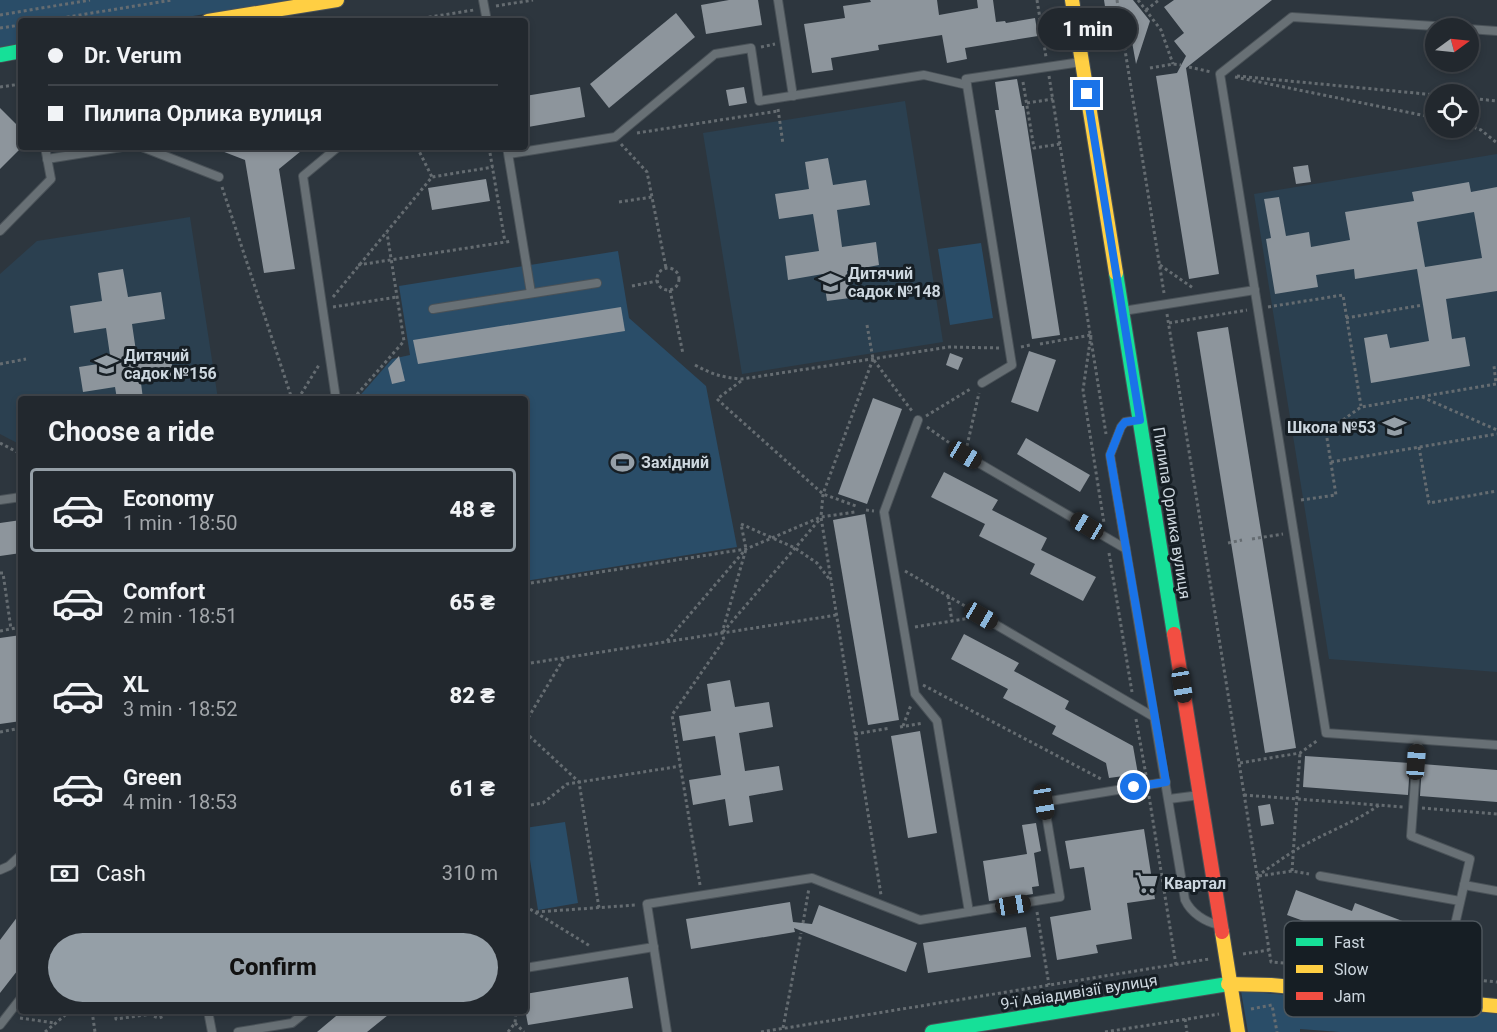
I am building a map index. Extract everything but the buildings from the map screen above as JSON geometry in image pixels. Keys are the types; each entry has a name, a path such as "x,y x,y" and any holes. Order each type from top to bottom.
{"street":[{"path":"226,18 337,0"},
{"name":"Пилипа Орлика вулиця","path":"1072,0 1238,1032"},
{"path":"0,55 18,52"},
{"name":"9-ї Авіадивізії вулиця","path":"932,1032 1231,984 1284,986"},
{"name":"9-ї Авіадивізії вулиця","path":"1482,1004 1497,1006"}],"lane":[{"path":"778,0 793,96"},
{"path":"1425,26 1292,17 1220,74 1326,733 1497,746"},
{"path":"1479,30 1497,31"},
{"path":"528,148 615,137 716,54 751,48 759,101 924,75 967,85"},
{"path":"982,383 1012,365 966,80 1082,61"},
{"path":"0,231 51,179 46,150"},
{"path":"47,159 103,150"},
{"path":"150,150 219,177"},
{"path":"334,150 303,176 336,396"},
{"path":"508,151 531,293"},
{"path":"433,309 597,283"},
{"path":"1122,311 1255,290"},
{"path":"918,420 884,512 915,694 937,720 969,912"},
{"path":"1140,420 1125,422 1110,455 1185,900 1197,915 1210,923 1221,925"},
{"path":"965,455 1126,549"},
{"path":"0,500 18,497"},
{"path":"981,616 1154,717"},
{"path":"1418,740 1411,836 1470,860 1456,921"},
{"path":"668,1032 647,904 812,878 920,920 1060,897 1044,802 1166,782"},
{"path":"1169,799 1200,795"},
{"path":"0,870 18,858"},
{"path":"1320,876 1460,901"},
{"path":"1464,885 1497,891"},
{"path":"528,968 654,947"},
{"path":"0,1025 18,1002"},
{"path":"209,1014 212,1032"},
{"path":"238,1032 292,1023 303,1014"}],"path":[{"path":"0,15 90,0"},
{"path":"61,18 172,0"},
{"path":"419,18 484,4 533,0"},
{"path":"1037,0 1110,455"},
{"path":"1118,0 1270,962 1284,963"},
{"path":"1138,0 1161,30 1173,64"},
{"path":"1146,10 1159,0"},
{"path":"0,28 18,25"},
{"path":"1150,68 1181,65"},
{"path":"1189,67 1425,116"},
{"path":"1022,71 1034,148 1060,144"},
{"path":"1220,74 1425,94"},
{"path":"0,87 18,84"},
{"path":"776,99 783,144"},
{"path":"1027,103 1053,99"},
{"path":"1479,99 1497,101"},
{"path":"615,137 778,111"},
{"path":"1479,129 1497,143"},
{"path":"615,137 647,172 666,268"},
{"path":"418,150 432,177"},
{"path":"490,150 505,242"},
{"path":"322,309 432,177 493,167"},
{"path":"219,177 291,396"},
{"path":"619,202 652,197"},
{"path":"356,396 404,340 387,231"},
{"path":"358,265 522,239"},
{"path":"1160,265 1206,298"},
{"path":"666,268 673,269 680,277 677,287 670,290 661,287 657,282 660,272 666,268"},
{"path":"632,286 657,282"},
{"path":"670,290 682,354"},
{"path":"1169,323 1342,294 1361,406"},
{"path":"322,309 397,297"},
{"path":"1346,318 1423,305"},
{"path":"867,325 873,359 918,420 965,455 982,383"},
{"path":"1040,344 1091,335"},
{"path":"1091,335 1083,390 1176,965"},
{"path":"695,365 725,378 742,380 949,347 1009,349"},
{"path":"300,396 329,351"},
{"path":"0,364 26,359"},
{"path":"873,359 823,494 821,517 882,905"},
{"path":"1289,502 1336,495 1326,432 1361,406 1496,384 1496,365"},
{"path":"742,380 717,399 823,494 856,506"},
{"path":"918,420 982,383"},
{"path":"1421,397 1497,430"},
{"path":"1331,462 1497,434"},
{"path":"0,443 18,452"},
{"path":"1419,447 1429,503 1497,491"},
{"path":"528,584 746,549 821,517 855,512"},
{"path":"722,633 821,517"},
{"path":"702,896 672,716 724,640 722,633 746,549 741,524 795,548 817,563 831,582"},
{"path":"1252,539 1294,532"},
{"path":"1228,543 1242,540"},
{"path":"667,642 746,549"},
{"path":"893,564 981,616"},
{"path":"0,573 3,573 11,629"},
{"path":"948,596 952,621"},
{"path":"528,664 837,615"},
{"path":"904,629 981,616"},
{"path":"0,631 18,628"},
{"path":"528,718 565,658"},
{"path":"912,679 1120,790"},
{"path":"915,694 902,726 937,720"},
{"path":"855,734 890,728"},
{"path":"0,732 18,729"},
{"path":"1239,763 1300,753 1326,733"},
{"path":"528,735 579,782 599,908"},
{"path":"1292,871 1300,753"},
{"path":"528,806 543,803 567,784 681,766"},
{"path":"1244,795 1497,814"},
{"path":"1257,876 1294,851 1358,819 1378,805"},
{"path":"1257,876 1292,871 1320,876"},
{"path":"803,923 812,878"},
{"path":"1035,901 1049,986"},
{"path":"536,912 647,904"},
{"path":"528,908 604,955"},
{"path":"783,1029 801,933"},
{"path":"1241,954 1269,950"},
{"path":"761,1032 1210,959"},
{"path":"1482,981 1497,982"},
{"path":"1251,1009 1272,1005 1276,1032"},
{"path":"1105,1032 1221,1013"},
{"path":"45,1032 66,1014"},
{"path":"92,1014 95,1032"},
{"path":"115,1014 116,1019 142,1014"},
{"path":"153,1014 155,1017 161,1018 165,1014"},
{"path":"508,1032 515,1023 516,1014"},
{"path":"7,1016 55,1023"},
{"path":"1185,1019 1187,1032"},
{"path":"515,1023 524,1032"}],"shaded area":[{"path":"0,0 291,0 180,18 18,18 18,44 0,47"},
{"name":"Дитячий садок №148","path":"905,101 943,342 742,374 703,133"},
{"name":"Школа №53","path":"1497,154 1497,672 1329,659 1254,194"},
{"name":"Дитячий садок №156","path":"190,217 218,396 18,396 18,443 0,434 0,274 37,241"},
{"path":"981,243 993,318 950,325 938,249"},
{"name":"Західний","path":"618,251 629,318 706,386 737,547 528,581 528,396 360,396 392,359 410,355 399,286"},
{"path":"565,822 578,903 538,910 528,847 528,828"},
{"path":"1241,991 1284,995 1284,1017 1482,1017 1482,1013 1497,1014 1497,1032 1340,1032 1300,1029 1300,1032 1248,1032"}],"traffic: fast":[{"path":"0,55 18,52"},
{"path":"1116,273 1174,634"},
{"path":"932,1032 1228,984"}],"traffic: slow":[{"path":"226,18 337,0"},
{"path":"1072,0 1116,273"},
{"path":"1222,932 1238,1032"},
{"path":"1228,984 1284,986"},
{"path":"1482,1005 1497,1006"}],"traffic: jam":[{"path":"1174,634 1222,932"}],"place":[{"name":"Дитячий садок №148","path":"830,282"},
{"name":"Дитячий садок №156","path":"106,364"},
{"name":"Школа №53","path":"1394,427"},
{"name":"Західний","path":"623,462"},
{"name":"Квартал","path":"1146,883"}],"route":[{"path":"1087,94 1140,420 1125,422 1110,455 1166,782 1134,787"}]}
